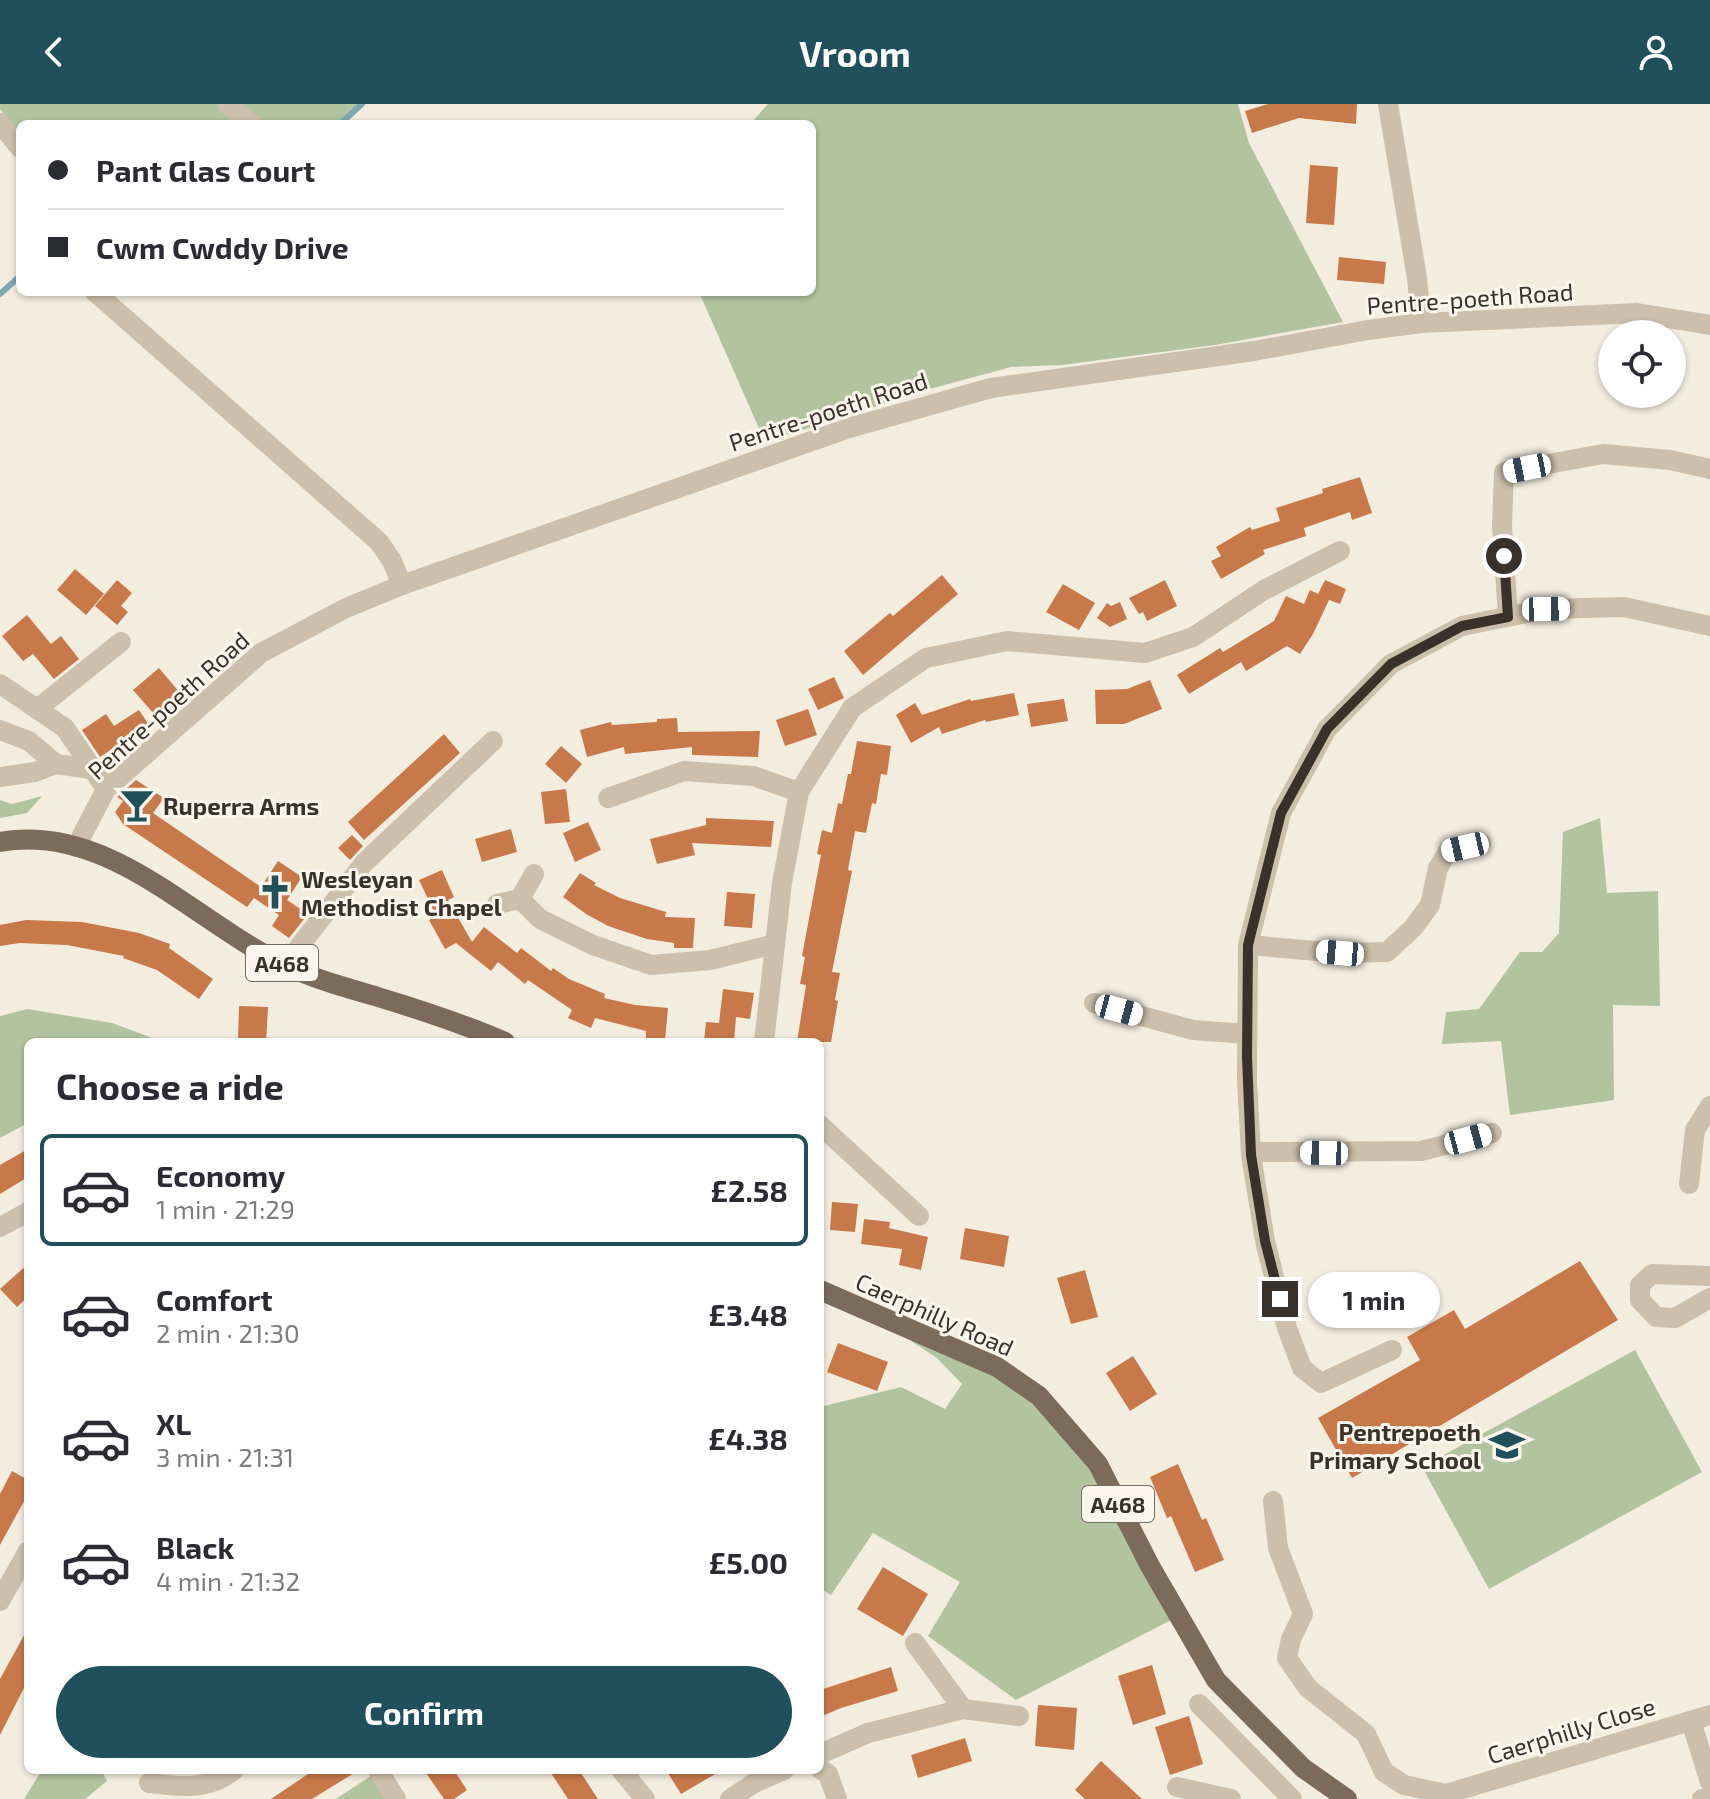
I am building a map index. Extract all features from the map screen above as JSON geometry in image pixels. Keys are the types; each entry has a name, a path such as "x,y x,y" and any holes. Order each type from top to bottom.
{"main road":[{"name":"A468","path":"0,842 23,838 53,840 76,847 158,885 285,965 494,1038"},
{"name":"Caerphilly Road","path":"824,1292 997,1367 1039,1396 1098,1464 1150,1566 1216,1680 1303,1768 1347,1799"}],"street":[{"path":"227,104 246,120"},
{"path":"1390,105 1421,323"},
{"path":"0,123 16,143"},
{"path":"99,296 379,542 392,561 402,585"},
{"name":"Pentre-poeth Road","path":"76,847 106,789 261,653 346,608 402,585 849,428 991,388 1254,351 1421,323 1637,313 1710,325"},
{"path":"1508,617 1502,525 1504,472 1603,454 1670,460 1710,469"},
{"path":"764,1038 782,883 799,792 852,708 926,658 1007,641 1145,653 1193,637 1264,590 1340,551"},
{"path":"1392,1350 1321,1383 1302,1368 1287,1328 1265,1241 1251,1152 1248,945 1281,813 1327,729 1391,664 1462,626 1546,609 1624,607 1710,626"},
{"path":"37,709 121,642"},
{"path":"0,684 65,728 106,789"},
{"path":"0,730 29,741 56,764"},
{"path":"285,965 364,863 493,741"},
{"path":"0,777 35,772 56,764 91,769"},
{"path":"608,798 684,771 753,776 799,792"},
{"path":"1248,945 1340,953 1387,952 1413,928 1430,905 1438,868 1449,850 1481,843"},
{"path":"497,904 520,899 534,874"},
{"path":"520,899 540,919 593,945 651,965 710,960 775,944"},
{"path":"1094,1003 1193,1030 1247,1034"},
{"path":"1689,1184 1695,1130 1710,1106"},
{"path":"824,1129 919,1216"},
{"path":"1251,1152 1421,1151 1492,1133"},
{"path":"0,1227 24,1214"},
{"path":"1710,1276 1652,1274 1640,1285 1640,1300 1656,1317 1675,1318 1710,1298"},
{"name":"Caerphilly Close","path":"1273,1501 1278,1548 1303,1614 1291,1639 1287,1658 1308,1688 1366,1734 1384,1772 1404,1785 1446,1794 1493,1790 1700,1718"},
{"path":"0,1601 24,1558"},
{"path":"915,1643 963,1709"},
{"path":"1199,1704 1292,1799"},
{"path":"824,1752 868,1733 963,1709 1019,1716"},
{"path":"1700,1718 1710,1782"},
{"path":"824,1772 828,1774 837,1799"},
{"path":"149,1783 187,1788 220,1781 229,1774"},
{"path":"380,1774 396,1799"},
{"path":"626,1774 645,1799"},
{"path":"730,1799 775,1774"},
{"path":"1177,1787 1231,1799"},
{"path":"1702,1799 1710,1797"}],"green space":[{"path":"0,104 362,104 344,120 16,120 16,130 0,109"},
{"path":"768,104 1238,104 1249,143 1343,322 1215,345 1062,365 1011,367 930,389 765,442 701,296 816,296 816,120 754,120"},
{"path":"42,796 27,813 0,818 0,800 12,804"},
{"path":"1600,818 1607,893 1658,891 1660,1006 1613,1005 1614,1100 1510,1115 1501,1041 1442,1044 1446,1012 1479,1009 1520,952 1542,952 1559,933 1563,832"},
{"path":"27,1009 112,1023 153,1038 24,1038 24,1125 0,1138 0,1016"},
{"path":"867,1312 997,1367 1098,1464 1179,1616 1016,1700 928,1636 960,1582 873,1533 831,1595 824,1591 824,1406 901,1387 945,1409 962,1384 937,1358"},
{"path":"1635,1350 1702,1472 1489,1589 1422,1467"},
{"path":"40,1774 103,1774 107,1781 85,1799 24,1799"},
{"path":"374,1774 380,1774 396,1799 336,1799"}],"building":[{"path":"1268,104 1357,104 1356,124 1299,118 1252,133 1245,111"},
{"path":"1310,165 1338,167 1334,225 1306,223"},
{"path":"1339,257 1386,262 1384,284 1337,280"},
{"path":"1360,477 1372,513 1352,520 1350,512 1304,528 1306,536 1263,550 1265,554 1221,579 1211,561 1221,556 1216,547 1250,527 1252,530 1280,521 1276,508"},
{"path":"75,569 104,594 86,615 57,590"},
{"path":"942,575 958,594 863,675 844,651"},
{"path":"117,580 132,593 121,606 128,612 117,625 95,606"},
{"path":"1165,580 1177,606 1147,621 1129,598"},
{"path":"1325,580 1346,589 1340,604 1329,600 1300,654 1287,646 1246,671 1241,662 1189,694 1177,675 1220,648 1223,652 1274,621 1286,596 1304,604 1310,590 1318,594"},
{"path":"1063,584 1095,603 1079,630 1046,612"},
{"path":"1120,602 1127,619 1110,627 1097,618 1107,603 1111,606"},
{"path":"27,615 51,644 61,636 79,659 54,679 33,654 23,661 2,636"},
{"path":"159,668 180,693 154,714 133,690"},
{"path":"834,677 844,698 818,710 808,689"},
{"path":"1150,680 1162,709 1124,724 1096,724 1095,690 1127,689"},
{"path":"1014,693 1019,715 985,720 942,734 939,727 911,743 896,715 915,703 922,715 970,699"},
{"path":"1064,699 1068,721 1031,727 1027,704"},
{"path":"808,709 817,735 785,746 776,720"},
{"path":"139,710 149,725 100,757 82,730 106,714 114,726"},
{"path":"677,718 678,732 760,731 758,757 692,755 692,747 625,754 624,747 587,757 580,730 611,722 612,725"},
{"path":"444,734 460,753 364,840 348,822"},
{"path":"857,741 891,746 887,775 881,774 876,804 872,803 866,833 855,831 848,870 852,871 832,972 840,973 835,1000 838,1001 831,1042 824,1042 824,1038 798,1038 806,985 800,984 805,957 802,956 821,855 817,854 822,830 832,833 838,803 842,804 848,774 851,774"},
{"path":"561,746 582,764 566,783 545,764"},
{"path":"136,780 164,798 153,813 261,887 278,861 302,877 287,900 308,914 289,938 272,926 279,915 254,898 247,907 123,824 115,812 123,801 117,797"},
{"path":"566,789 570,822 545,824 541,792"},
{"path":"706,818 774,821 771,847 692,843 695,855 657,864 650,839 706,825"},
{"path":"588,822 601,850 575,862 563,833"},
{"path":"511,829 517,852 482,862 475,839"},
{"path":"352,835 363,846 350,860 338,848"},
{"path":"442,870 454,897 448,900 472,942 484,927 517,953 521,948 551,971 553,968 569,979 605,994 604,998 668,1008 665,1038 646,1038 646,1031 595,1018 591,1028 568,1018 572,1010 528,980 525,984 498,962 491,971 456,943 445,949 429,920 436,916 419,880"},
{"path":"580,873 596,883 594,885 620,898 666,912 665,917 695,918 693,948 674,948 674,943 647,939 608,926 586,914 563,897"},
{"path":"727,892 755,894 752,928 724,926"},
{"path":"26,920 82,922 139,933 170,944 169,948 213,979 199,999 157,970 124,956 67,945 20,943 0,946 0,925"},
{"path":"723,989 754,993 750,1019 736,1017 734,1038 704,1038 706,1022 719,1023"},
{"path":"239,1006 268,1007 266,1038 238,1038"},
{"path":"24,1151 24,1179 0,1194 0,1165"},
{"path":"832,1202 858,1204 855,1232 830,1230"},
{"path":"864,1219 890,1222 889,1228 928,1237 921,1270 899,1265 902,1249 861,1244"},
{"path":"965,1228 1009,1236 1004,1267 960,1259"},
{"name":"Pentrepoeth Primary School","path":"1580,1261 1618,1320 1352,1478 1318,1418 1420,1360 1407,1337 1454,1310 1465,1329"},
{"path":"24,1268 24,1301 17,1307 0,1289"},
{"path":"1085,1270 1098,1317 1071,1324 1057,1278"},
{"path":"838,1343 888,1362 877,1391 827,1372"},
{"path":"1133,1356 1157,1394 1130,1411 1106,1373"},
{"path":"1178,1464 1202,1520 1206,1518 1224,1560 1195,1572 1150,1477"},
{"path":"12,1471 24,1478 24,1501 0,1545 0,1494"},
{"path":"883,1567 928,1594 903,1636 857,1609"},
{"path":"24,1635 24,1688 0,1735 0,1679"},
{"path":"1152,1665 1166,1714 1133,1725 1118,1676"},
{"path":"891,1667 898,1691 824,1715 824,1689"},
{"path":"1038,1705 1077,1708 1074,1750 1035,1746"},
{"path":"1189,1716 1203,1764 1170,1775 1155,1727"},
{"path":"965,1738 972,1761 918,1778 911,1755"},
{"path":"1101,1761 1142,1799 1085,1799 1075,1790"},
{"path":"308,1774 353,1774 312,1799 271,1799"},
{"path":"427,1774 457,1774 467,1790 454,1799 444,1799"},
{"path":"552,1774 582,1774 598,1799 568,1799"},
{"path":"668,1774 715,1774 681,1794"}],"waterway":[{"path":"344,120 362,104"},
{"path":"0,294 16,280"}],"place":[{"name":"Ruperra Arms","path":"137,805"},
{"name":"Wesleyan Methodist Chapel","path":"275,892"},
{"name":"Pentrepoeth Primary School","path":"1507,1445"}],"route":[{"path":"1280,1299 1265,1241 1251,1155 1247,1057 1248,945 1281,813 1327,729 1391,664 1462,626 1508,617 1504,556"}]}
